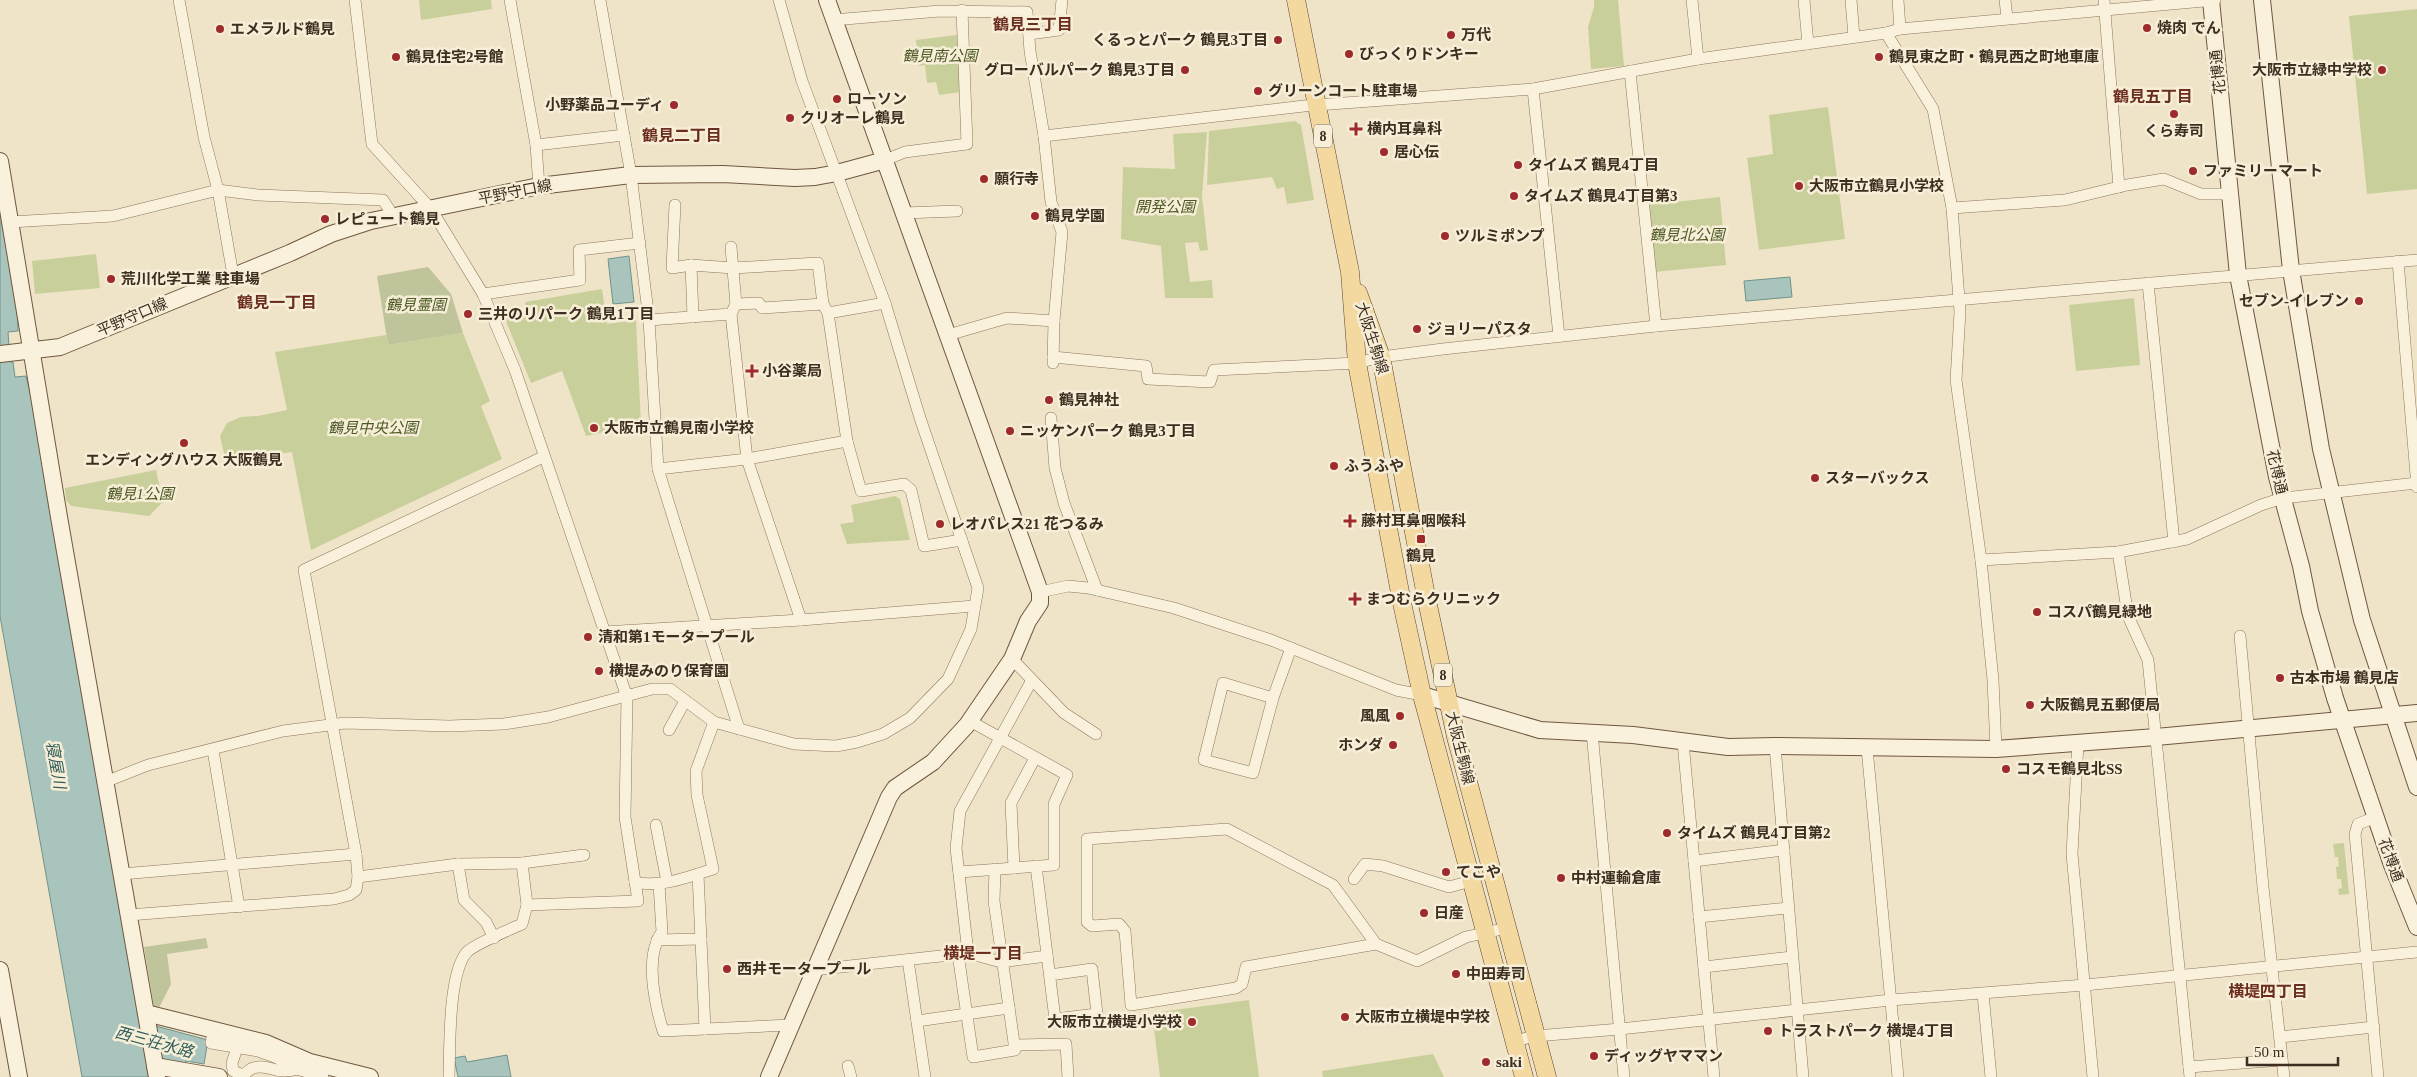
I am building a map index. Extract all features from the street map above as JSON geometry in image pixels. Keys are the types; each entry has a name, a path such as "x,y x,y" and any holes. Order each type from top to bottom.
{"main road":[{"name":"大阪生駒線","path":"1296,0 1350,272 1357,363 1402,603 1422,695 1524,1077"},
{"name":"大阪生駒線","path":"1350,272 1381,357 1426,596 1449,704 1547,1077"}],"street":[{"path":"179,0 204,137 218,190 233,275"},
{"path":"355,0 372,144 430,208 483,294 515,370 543,457 627,697 625,817 638,901 528,905"},
{"path":"510,0 536,145 539,186"},
{"path":"600,0 631,175 650,320 658,469 739,729"},
{"path":"106,782 148,765 283,732 332,725 491,725 548,717 652,689 670,689 714,722 794,744 814,746 858,742 883,734 910,718 948,678 971,629 978,588 920,418 884,303 802,82 779,0"},
{"path":"768,1077 889,797 895,788 933,762 970,721 1012,659 1028,621 1040,603 1040,592 827,0"},
{"path":"1029,34 1060,30 1062,0"},
{"path":"1692,0 1698,59"},
{"path":"1804,0 1808,44"},
{"path":"1851,0 1854,37"},
{"path":"1898,0 1900,29"},
{"path":"2005,0 2007,18"},
{"name":"花博通","path":"2211,0 2238,275 2283,498 2310,611 2342,719 2392,865 2417,927"},
{"path":"1044,136 1317,106 1533,89 1630,70 1886,33 1900,29 2007,18 2010,20 2105,5 2215,0"},
{"path":"2262,0 2291,270 2320,449 2362,620 2417,788"},
{"path":"2105,5 2119,187"},
{"path":"833,20 929,6 962,10 1027,12 1051,202 1062,232 1054,321 1053,361 1146,366 1148,380 1210,382 1214,370 1357,363 1381,357 1656,326 1959,298 2417,260"},
{"path":"885,160 905,152 967,144 962,10"},
{"path":"1886,33 1933,110 1952,208 1959,298 1959,357 1956,380 1981,560 1993,680 1996,749"},
{"path":"1630,70 1656,326"},
{"path":"1533,89 1559,336"},
{"path":"536,145 624,135"},
{"name":"平野守口線","path":"0,354 60,346 290,253 331,234 371,221 430,208 539,186 631,175 723,174 795,178 837,173 885,160"},
{"path":"0,161 10,222 26,351 106,782 155,1067 219,1077"},
{"path":"1952,208 2065,200 2119,187 2164,179 2201,194 2231,194"},
{"path":"10,222 113,216 218,190 258,195 383,200 394,217"},
{"path":"675,205 672,268 691,265 733,268 818,263 848,441 861,491 904,484 911,490 924,546 962,540"},
{"path":"904,213 957,211"},
{"path":"483,294 580,280 579,250 640,243"},
{"path":"731,247 734,309 747,460 800,620"},
{"path":"2398,261 2417,487"},
{"path":"691,265 693,317"},
{"path":"2148,283 2174,542"},
{"path":"650,320 693,317 759,303 762,308 825,309 884,303"},
{"path":"948,335 1007,318 1054,321"},
{"path":"1051,418 1055,468 1064,503 1097,590"},
{"path":"658,469 747,460 848,441"},
{"path":"129,915 342,898 356,890 358,877 356,854 304,570 543,457"},
{"path":"1981,560 2118,552 2186,540 2261,505 2283,498 2331,491 2417,483"},
{"path":"2118,552 2128,616 2148,660 2190,1072 2282,1060"},
{"path":"1040,592 1068,586 1097,590 1174,608 1291,648 1396,690 1422,695 1540,730 1592,732 1728,748 1775,746 1996,749 2156,737 2417,712"},
{"path":"604,632 706,627 974,606"},
{"path":"2240,636 2284,1077"},
{"path":"1272,698 1224,683 1204,760 1253,773 1272,698 1291,648"},
{"path":"1012,659 1064,713 1096,734"},
{"path":"995,869 994,902 1015,1050 973,1057 967,1015 956,848 960,812 1032,680"},
{"path":"669,730 685,701"},
{"path":"959,872 1054,865 1054,804 1067,775 999,739 970,721"},
{"path":"635,882 647,885 663,883 713,869 697,795 696,771 714,722"},
{"path":"1592,732 1624,1077"},
{"path":"1683,742 1714,1077"},
{"path":"2078,743 2072,854 2094,1077"},
{"path":"1775,746 1803,1077"},
{"path":"1868,748 1898,1077"},
{"path":"213,750 234,864 239,907"},
{"path":"1014,868 1011,804 1035,758"},
{"path":"2376,816 2359,823 2354,830 2378,1077"},
{"path":"656,825 663,883 662,932 657,940 652,982 662,1031 791,1025"},
{"path":"1376,944 1246,967 1242,984 1236,988 1131,1004 1125,931 1119,924 1092,926 1087,922 1087,839 1227,829 1333,885 1376,944 1417,961 1466,937 1507,928"},
{"path":"1694,861 1784,850"},
{"path":"122,874 356,854"},
{"path":"358,877 458,864 522,863 584,855"},
{"path":"450,1077 449,1022 460,967 468,952 522,924 528,905 522,863"},
{"path":"458,864 464,900 486,922 494,938"},
{"path":"1354,879 1365,864 1383,866 1449,887 1471,881"},
{"path":"1036,866 1055,1019 1097,1014 1092,970 1050,975"},
{"path":"698,874 705,1029"},
{"path":"1699,917 1788,908"},
{"path":"657,940 701,939"},
{"path":"1514,1041 1536,1036 1709,1020 1890,1000 2086,985 2272,968 2417,952"},
{"path":"813,970 963,953 1001,962 1047,956"},
{"path":"1704,967 1792,958"},
{"path":"908,960 925,1077"},
{"path":"0,970 19,1077"},
{"path":"1983,994 1991,1077"},
{"path":"917,1021 1009,1008"},
{"path":"147,1018 214,1029 276,1046 310,1062 370,1077"},
{"path":"2280,1037 2374,1027"},
{"path":"214,1029 211,1043 258,1051 275,1057 297,1069 323,1077"},
{"path":"1014,1045 1066,1044 1068,1077"},
{"path":"237,1048 232,1063 237,1074 243,1075 252,1068 269,1068 286,1073 297,1069"}],"green space":[{"path":"419,0 491,0 492,9 421,20"},
{"path":"1594,0 1618,0 1624,66 1591,69 1588,27 1594,7"},
{"name":"大阪市立緑中学校","path":"2417,9 2417,189 2367,194 2349,16"},
{"name":"鶴見南公園","path":"957,35 961,92 939,95 936,82 927,83 925,65 919,66 916,40"},
{"path":"1828,107 1845,239 1759,250 1747,158 1773,154 1769,115"},
{"path":"1295,121 1301,125 1314,200 1287,204 1284,187 1277,189 1272,177 1207,185 1209,131"},
{"name":"開発公園","path":"1207,132 1202,196 1208,250 1200,251 1198,242 1185,243 1190,282 1212,280 1213,298 1165,298 1161,246 1121,239 1123,167 1175,169 1173,134"},
{"name":"鶴見北公園","path":"1720,197 1726,265 1654,272 1647,205"},
{"path":"96,254 100,288 35,294 32,261"},
{"name":"鶴見霊園","path":"428,267 451,294 463,333 388,345 377,276"},
{"path":"602,289 607,324 636,320 641,424 586,436 562,371 531,383 503,314 526,310 525,302"},
{"path":"2134,298 2140,365 2076,371 2069,305"},
{"name":"鶴見中央公園","path":"463,333 490,401 481,406 502,459 311,550 292,452 226,462 220,436 227,423 241,417 258,416 287,410 275,352 386,335 388,345"},
{"name":"鶴見1公園","path":"156,470 163,502 149,516 71,506 66,500 65,488"},
{"path":"895,496 900,499 910,540 847,544 840,524 854,522 851,505"},
{"path":"2344,843 2349,894 2339,895 2338,889 2342,888 2341,879 2337,879 2336,867 2339,866 2338,857 2335,857 2333,844"},
{"path":"206,938 208,948 167,954 171,984 159,1008 154,1007 144,947"},
{"path":"1249,1000 1259,1077 1160,1077 1152,1013"},
{"path":"1433,1054 1444,1077 1323,1077 1322,1071"}],"water":[{"path":"0,205 17,305 18,331 8,332 10,362 13,362 15,377 26,376 41,437 141,1022 208,1040 204,1064 186,1061 185,1065 161,1058 151,1077 82,1077 0,616"},
{"path":"629,256 634,302 613,304 608,259"},
{"path":"1790,277 1792,297 1746,301 1744,281"},
{"path":"507,1055 511,1077 458,1077 454,1058 465,1056 467,1062"}],"place":[{"name":"焼肉 でん","path":"2147,28"},
{"name":"エメラルド鶴見","path":"220,29"},
{"name":"万代","path":"1451,35"},
{"name":"くるっとパーク 鶴見3丁目","path":"1278,40"},
{"name":"びっくりドンキー","path":"1349,54"},
{"name":"鶴見住宅2号館","path":"396,57"},
{"name":"鶴見東之町・鶴見西之町地車庫","path":"1879,57"},
{"name":"グローバルパーク 鶴見3丁目","path":"1185,70"},
{"name":"大阪市立緑中学校","path":"2382,70"},
{"name":"グリーンコート駐車場","path":"1258,91"},
{"name":"ローソン","path":"837,99"},
{"name":"小野薬品ユーディ","path":"674,105"},
{"name":"くら寿司","path":"2174,114"},
{"name":"クリオーレ鶴見","path":"790,118"},
{"name":"横内耳鼻科","path":"1356,129"},
{"name":"居心伝","path":"1384,152"},
{"name":"タイムズ 鶴見4丁目","path":"1518,165"},
{"name":"ファミリーマート","path":"2193,171"},
{"name":"願行寺","path":"984,179"},
{"name":"大阪市立鶴見小学校","path":"1799,186"},
{"name":"タイムズ 鶴見4丁目第3","path":"1514,196"},
{"name":"鶴見学園","path":"1035,216"},
{"name":"レピュート鶴見","path":"325,219"},
{"name":"ツルミポンプ","path":"1445,236"},
{"name":"荒川化学工業 駐車場","path":"111,279"},
{"name":"セブン-イレブン","path":"2359,301"},
{"name":"三井のリパーク 鶴見1丁目","path":"468,314"},
{"name":"ジョリーパスタ","path":"1417,329"},
{"name":"小谷薬局","path":"752,371"},
{"name":"鶴見神社","path":"1049,400"},
{"name":"大阪市立鶴見南小学校","path":"594,428"},
{"name":"ニッケンパーク 鶴見3丁目","path":"1010,431"},
{"name":"エンディングハウス 大阪鶴見","path":"184,443"},
{"name":"ふうふや","path":"1334,466"},
{"name":"スターバックス","path":"1815,478"},
{"name":"藤村耳鼻咽喉科","path":"1350,521"},
{"name":"レオパレス21 花つるみ","path":"940,524"},
{"name":"鶴見","path":"1421,539"},
{"name":"まつむらクリニック","path":"1355,599"},
{"name":"コスパ鶴見緑地","path":"2037,612"},
{"name":"清和第1モータープール","path":"588,637"},
{"name":"横堤みのり保育園","path":"599,671"},
{"name":"古本市場 鶴見店","path":"2280,678"},
{"name":"大阪鶴見五郵便局","path":"2030,705"},
{"name":"風風","path":"1400,716"},
{"name":"ホンダ","path":"1393,745"},
{"name":"コスモ鶴見北SS","path":"2006,769"},
{"name":"タイムズ 鶴見4丁目第2","path":"1667,833"},
{"name":"てこや","path":"1446,872"},
{"name":"中村運輸倉庫","path":"1561,878"},
{"name":"日産","path":"1424,913"},
{"name":"西井モータープール","path":"727,969"},
{"name":"中田寿司","path":"1456,974"},
{"name":"大阪市立横堤中学校","path":"1345,1017"},
{"name":"大阪市立横堤小学校","path":"1192,1022"},
{"name":"トラストパーク 横堤4丁目","path":"1768,1031"},
{"name":"ディッグヤママン","path":"1594,1056"},
{"name":"saki","path":"1486,1062"}],"district":[{"name":"鶴見三丁目","path":"1033,24"},
{"name":"鶴見五丁目","path":"2153,96"},
{"name":"鶴見二丁目","path":"682,135"},
{"name":"鶴見一丁目","path":"277,302"},
{"name":"横堤一丁目","path":"983,953"},
{"name":"横堤四丁目","path":"2268,991"}],"water label":[{"name":"寝屋川","path":"56,765"},
{"name":"西三荘水路","path":"154,1042"}]}
